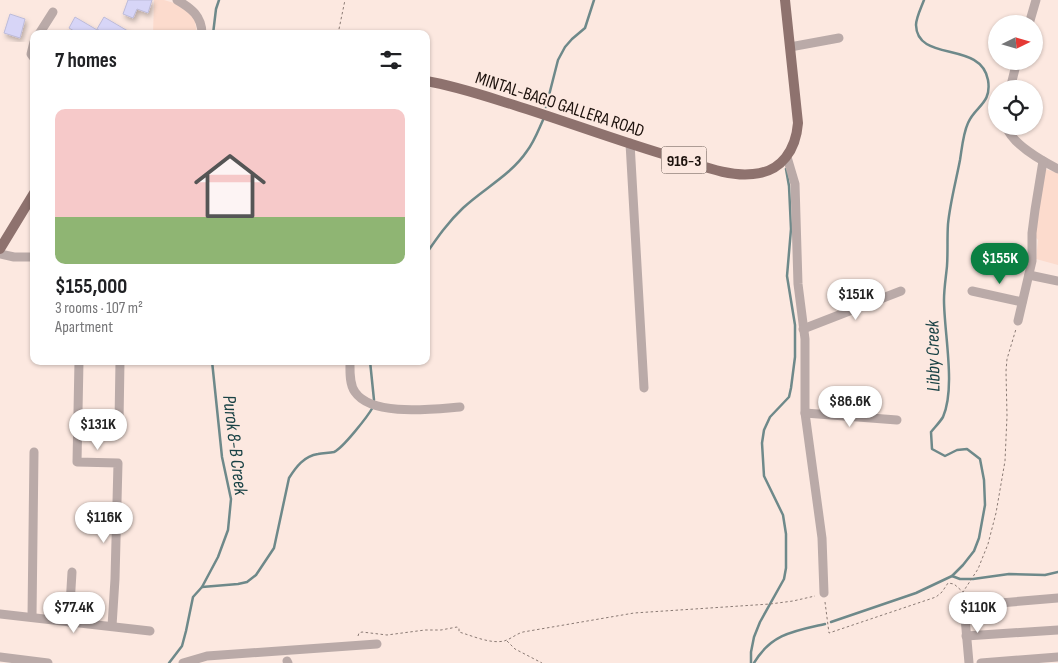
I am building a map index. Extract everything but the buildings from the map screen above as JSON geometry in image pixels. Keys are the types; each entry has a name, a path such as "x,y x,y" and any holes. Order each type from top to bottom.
{"main road":[{"path":"785,0 798,123 797,136 788,157"},
{"name":"MINTAL-BAGO GALLERA ROAD","path":"430,82 465,90 708,167 745,175 765,172 788,157"},
{"path":"0,249 30,200"}],"street":[{"path":"177,0 192,9 199,18 201,30"},
{"path":"1032,15 1036,0"},
{"path":"42,30 53,12"},
{"path":"790,46 839,38"},
{"path":"1011,135 1019,144 1058,169"},
{"path":"630,143 644,388"},
{"path":"788,157 795,184 798,284 803,329 806,413 822,538 824,593"},
{"path":"1018,321 1033,254 1032,233 1043,161"},
{"path":"0,254 14,257 30,257"},
{"path":"1029,276 1058,281"},
{"path":"803,329 900,291"},
{"path":"972,291 1022,302"},
{"path":"79,365 77,462 118,463 116,562 112,626"},
{"path":"119,422 120,365"},
{"path":"350,365 352,384 355,392 370,404 413,410 460,407"},
{"path":"806,413 897,420"},
{"path":"32,617 34,452"},
{"path":"70,622 72,572"},
{"path":"968,663 964,606 1058,598"},
{"path":"0,614 150,631"},
{"path":"966,636 1058,630"},
{"path":"183,663 207,656 378,644"},
{"path":"0,657 10,661 48,663"},
{"path":"981,663 1044,661 1058,657"}],"path":[{"path":"339,30 345,0"},
{"path":"358,645 359,633 387,635 457,627 460,632 488,640 506,641 516,634 523,632 634,613 770,604 793,601 824,593 829,633 931,600 942,592 948,583 954,584 963,592 978,569 988,544 1002,483 1007,426 1007,359 1018,321"},
{"path":"506,641 515,649 542,663"}],"shaded area":[{"path":"154,0 164,0 174,3 191,14 195,21 196,30 153,30"},
{"path":"1045,169 1058,173 1058,265 1036,259 1038,240 1034,235"}],"waterway":[{"name":"Purok 8-B Creek","path":"213,30 219,0"},
{"path":"546,107 558,60 565,47 585,28 594,0"},
{"name":"Libby Creek","path":"831,622 916,593 952,576 974,551 979,538 985,505 984,480 980,459 967,449 957,450 945,456 932,449 931,432 943,417 949,391 944,300 950,208 965,132 971,117 985,100 989,88 983,68 974,60 937,49 919,37 916,22 924,0"},
{"path":"430,248 458,213 505,175 520,160 532,144 543,120"},
{"path":"751,663 754,637 760,622 784,579 786,568 786,534 783,515 764,476 762,443 764,430 770,417 789,397 795,357 795,325 787,276 791,229 789,186 786,169"},
{"name":"Purok 8-B Creek","path":"169,663 182,646 193,597 202,587 218,557 228,530 231,499 222,457 212,365"},
{"path":"370,365 374,400"},
{"path":"202,587 238,584 247,582 256,575 274,548 289,478 301,463 309,457 334,452 343,445 373,407"},
{"path":"952,576 960,579 973,579 1009,574 1045,575 1058,572"},
{"name":"Libby Creek","path":"754,663 768,646 784,635 825,624"}]}
